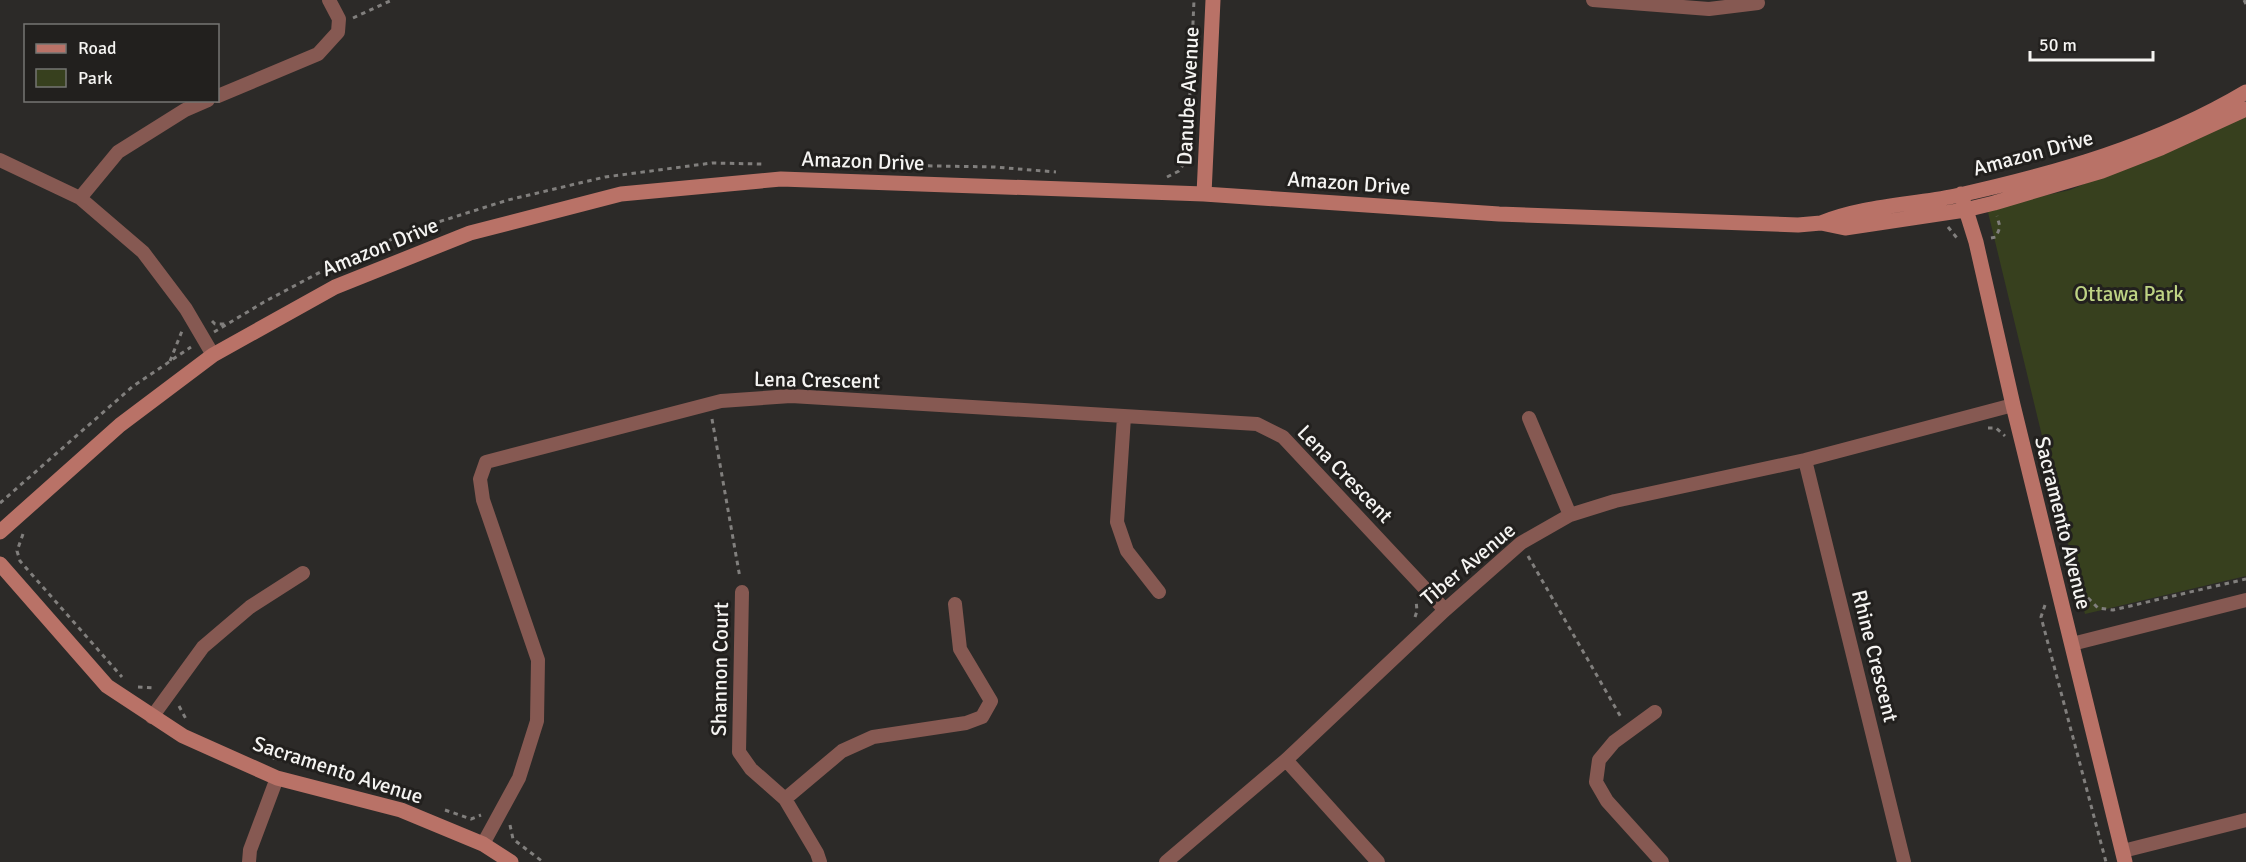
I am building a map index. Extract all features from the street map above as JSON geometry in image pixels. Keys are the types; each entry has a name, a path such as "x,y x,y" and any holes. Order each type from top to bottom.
{"street":[{"path":"219,96 318,54 338,33 339,19 328,0"},
{"name":"Danube Avenue","path":"1204,194 1213,0"},
{"path":"1593,0 1709,9 1758,3"},
{"name":"Amazon Drive","path":"1821,223 1844,213 1961,194 2039,176 2127,148 2198,118 2246,92"},
{"path":"80,198 118,152 183,105 198,102"},
{"name":"Amazon Drive","path":"0,532 120,425 213,354 335,287 470,233 621,194 781,179 1204,194 1499,214 1786,224 1821,223 1845,228 1965,210 2102,171 2160,148 2246,109"},
{"path":"0,160 80,198 142,252 189,315 213,354"},
{"name":"Sacramento Avenue","path":"1961,194 1976,242 2013,405 2124,857"},
{"name":"Lena Crescent","path":"483,844 519,778 537,722 538,660 483,500 480,479 486,462 721,401 791,396 1257,424 1283,437 1445,610"},
{"name":"Tiber Avenue","path":"1166,862 1286,760 1445,610 1521,543 1570,515 1615,501 1805,460 2013,405"},
{"path":"1124,417 1117,522 1127,551 1159,592"},
{"path":"1529,418 1570,515"},
{"name":"Rhine Crescent","path":"1805,460 1904,862"},
{"name":"Sacramento Avenue","path":"0,564 107,686 183,736 277,778 401,810 483,844 511,862"},
{"path":"152,717 203,647 250,607 303,573"},
{"name":"Shannon Court","path":"742,592 739,752 751,770 785,799 818,853 820,862"},
{"path":"2072,644 2246,600"},
{"path":"785,799 842,751 873,737 966,723 982,717 991,701 960,649 955,604"},
{"path":"1654,712 1614,742 1599,760 1596,782 1607,801 1662,862"},
{"path":"1286,760 1378,862"},
{"path":"249,862 250,849 277,778"},
{"path":"2124,857 2246,820"}],"path":[{"path":"338,25 392,0"},
{"path":"1161,180 1179,171 1187,159 1194,0"},
{"path":"0,503 132,387 203,338 264,302 358,252 435,223 508,200 605,177 712,163 770,164"},
{"path":"876,165 994,167 1065,172"},
{"path":"1943,225 1949,228 1959,240"},
{"path":"169,362 189,315"},
{"path":"709,405 742,592"},
{"path":"1978,414 1981,427 1996,428 2007,438"},
{"path":"12,520 23,532 17,551 20,561 129,682"},
{"path":"1521,543 1629,731"},
{"path":"2106,862 2041,617 2047,600 2080,591 2098,608 2112,610 2246,579"},
{"path":"1414,620 1417,611 1416,598 1425,589"},
{"path":"136,687 158,689 167,695 178,703 184,717 192,725"},
{"path":"269,757 408,795"},
{"path":"439,807 471,819 489,812 510,824 513,839 524,850 543,862"}],"green space":[{"name":"Ottawa Park","path":"2246,115 2246,576 2085,614 1987,208 2070,190"}]}
